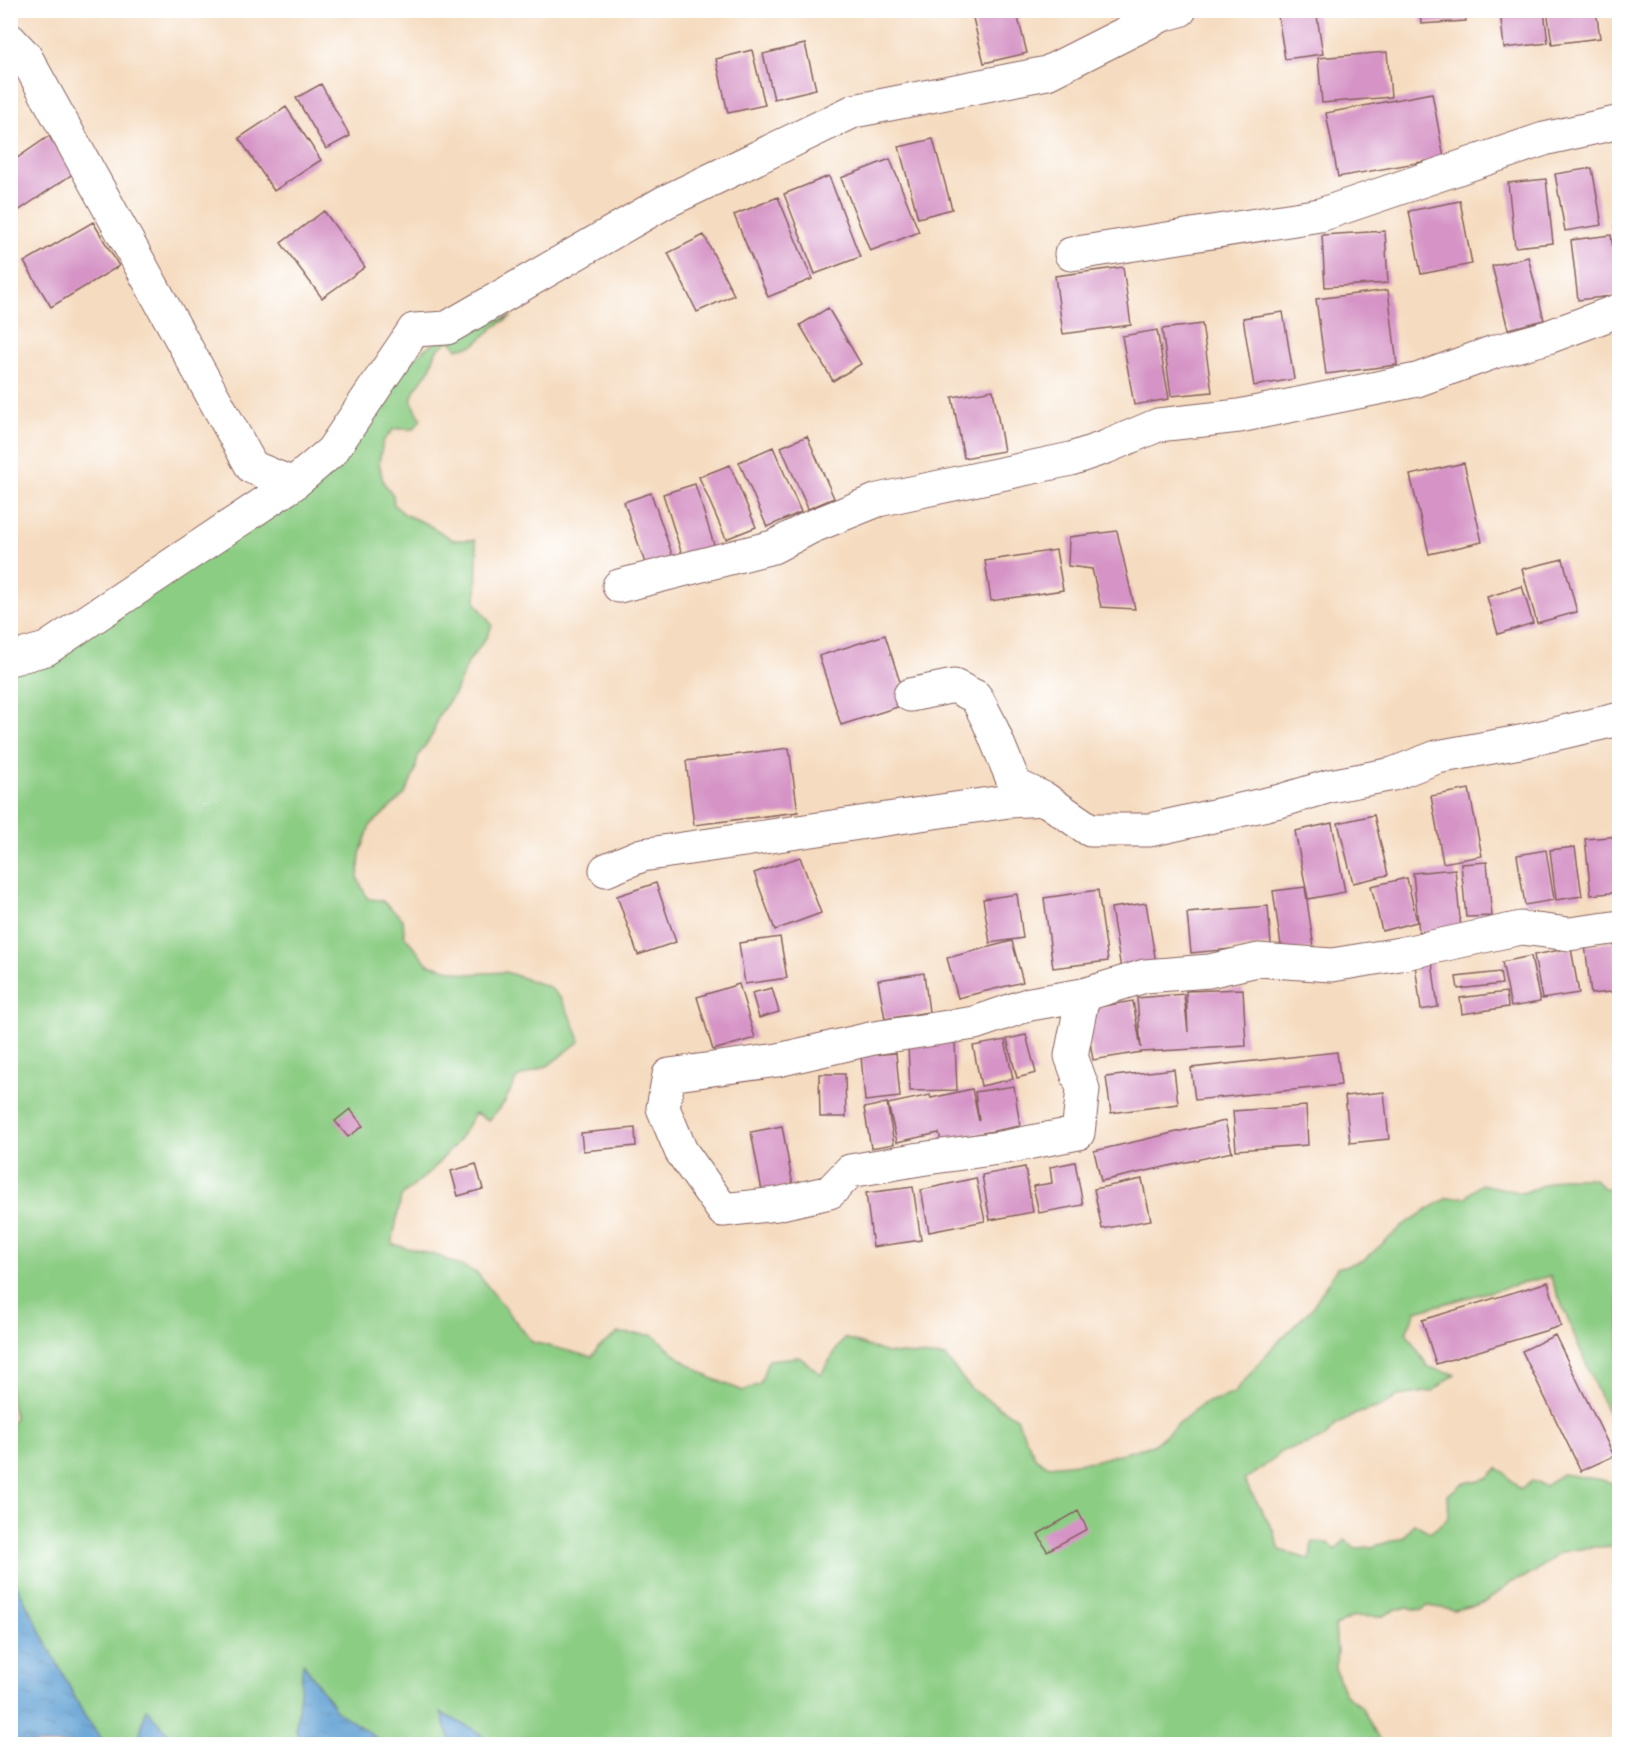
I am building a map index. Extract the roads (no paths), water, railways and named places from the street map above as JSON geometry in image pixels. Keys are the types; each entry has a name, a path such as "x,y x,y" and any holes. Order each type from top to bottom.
{"street":[{"path":"10,658 46,649 293,484 332,451 414,330 447,328 665,202 854,111 1047,73 1162,15 1180,10"},
{"path":"10,40 25,56 252,467 293,484"},
{"path":"1071,254 1320,215 1544,139 1620,122"},
{"path":"619,586 773,547 811,527 878,500 1071,459 1158,425 1239,416 1417,380 1494,352 1548,337 1620,309"},
{"path":"910,695 954,686 976,697 1015,785 1045,799 1090,830 1150,830 1280,801 1330,786 1394,774 1437,757 1520,742 1620,719"},
{"path":"606,870 642,855 1009,801 1045,799"},
{"path":"1083,995 1071,1056 1083,1089 1078,1133 1006,1148 850,1171 830,1192 777,1204 723,1210 681,1151 663,1108 669,1074 778,1060 874,1038 975,1023 1030,1004 1083,995 1145,976 1209,971 1258,960 1332,965 1400,954 1521,928 1569,934 1620,927"}],"water":[{"path":"11,1574 84,1715 105,1744 11,1744"},
{"path":"303,1663 336,1710 385,1744 301,1744 296,1729"},
{"path":"146,1708 177,1744 138,1744"},
{"path":"441,1713 471,1728 493,1744 452,1744"}]}
